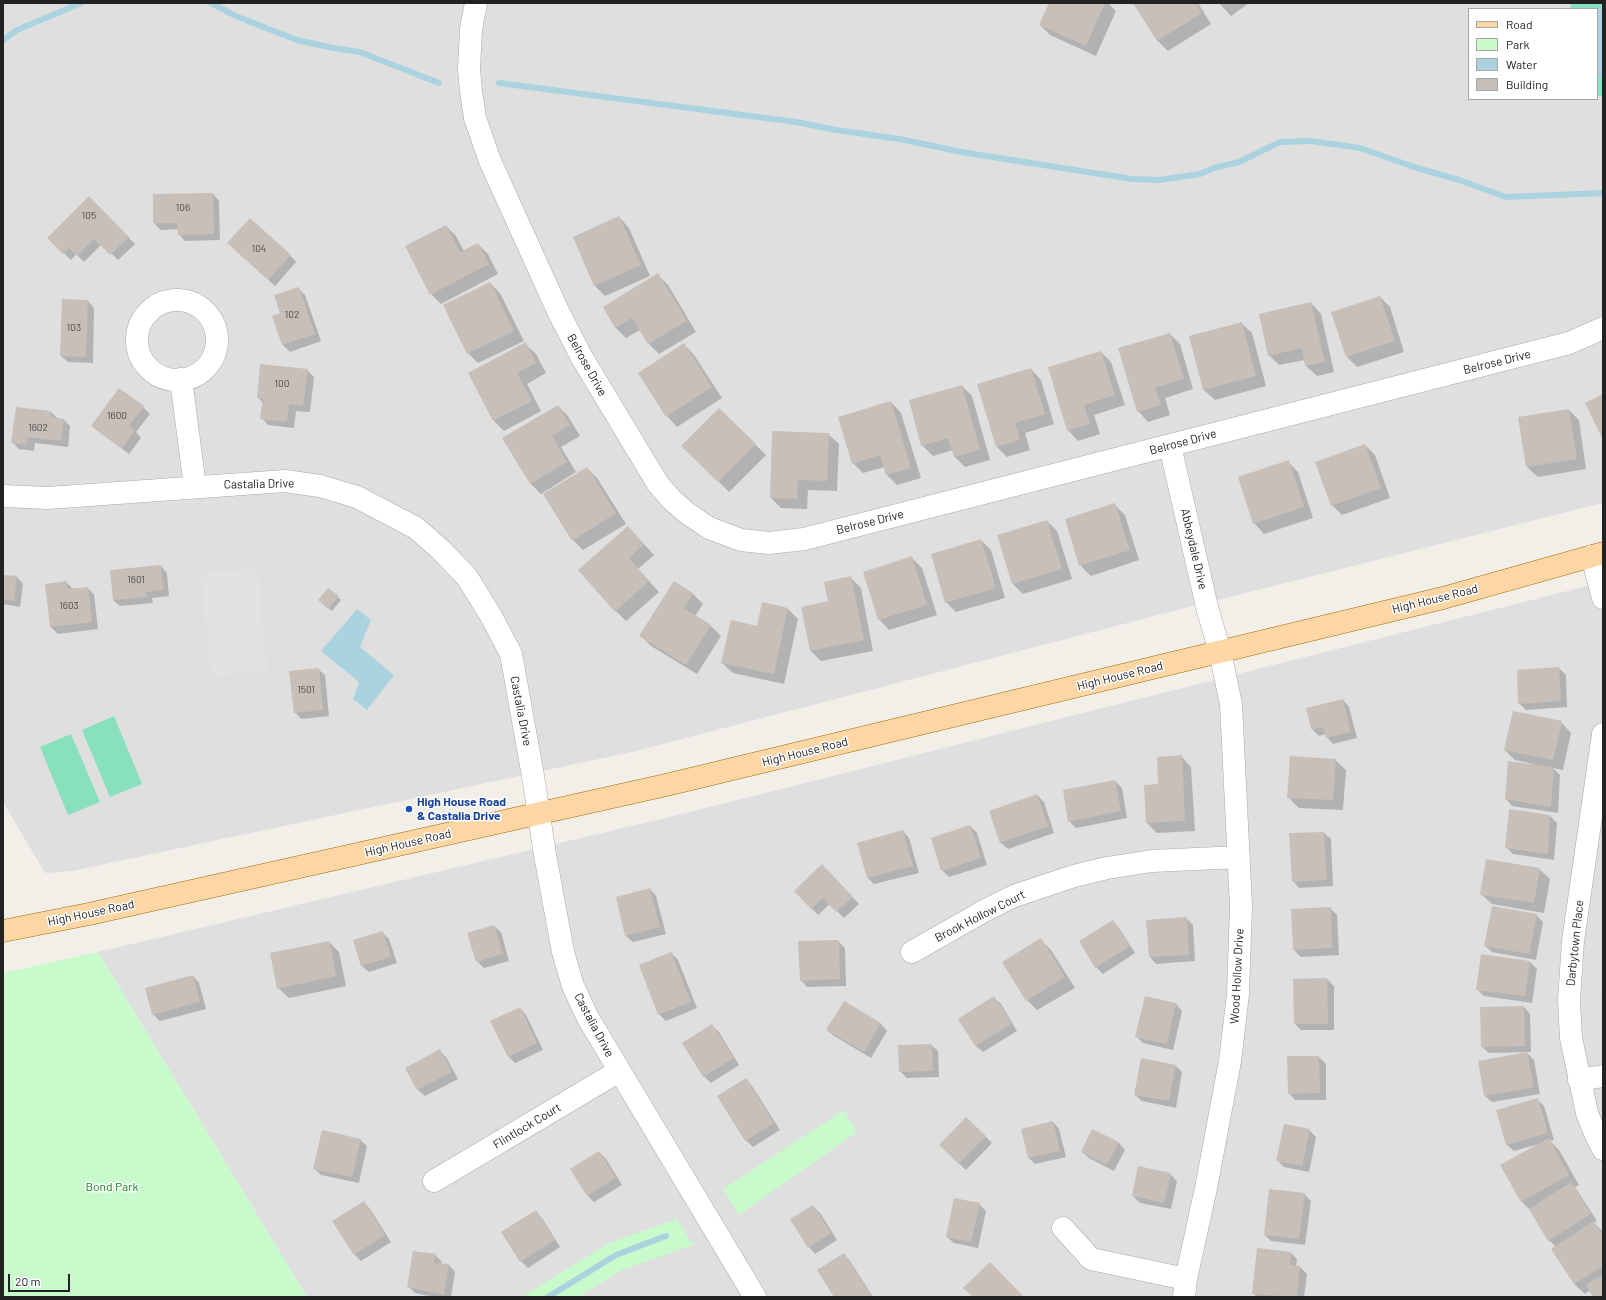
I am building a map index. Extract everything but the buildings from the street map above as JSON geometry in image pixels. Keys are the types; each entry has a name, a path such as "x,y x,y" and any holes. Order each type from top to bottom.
{"main road":[{"name":"High House Road","path":"3,931 666,785 1443,598 1598,554"}],"street":[{"name":"Belrose Drive","path":"476,3 471,29 469,56 471,91 475,118 480,137 496,176 558,311 581,356 635,449 658,484 672,500 687,513 709,528 741,540 769,543 804,539 1569,343 1603,328"},
{"path":"181,379 196,487"},
{"name":"Abbeydale Drive","path":"1170,446 1207,607 1220,652"},
{"name":"Castalia Drive","path":"3,496 48,498 284,481 320,486 357,497 416,528 441,550 467,577 491,616 511,654 533,776 545,855 562,945 573,986 588,1018 619,1071 755,1297"},
{"path":"1598,554 1603,598"},
{"name":"Wood Hollow Drive","path":"1185,1288 1208,1181 1225,1091 1234,1034 1238,994 1240,952 1239,857 1231,704 1220,652"},
{"name":"Darbytown Place","path":"1603,734 1574,941 1569,1000 1571,1038 1579,1080 1587,1113 1603,1149"},
{"name":"Brook Hollow Court","path":"912,952 984,911 1014,896 1074,876 1107,868 1152,861 1239,857"},
{"name":"Flintlock Court","path":"434,1181 619,1071"},
{"path":"1579,1080 1603,1076"},
{"path":"1063,1228 1091,1259 1185,1288"}],"shaded area":[{"path":"3,3 1603,3 1603,503 1162,614 632,752 72,871 45,873 3,802"},
{"path":"257,568 267,671 211,676 201,574"},
{"path":"1603,582 1603,1297 307,1297 98,952 674,816"}],"green space":[{"path":"1571,3 1603,3 1603,96 1598,96 1598,8 1570,8"},
{"path":"114,716 142,784 110,797 82,730"},
{"path":"71,734 100,802 68,815 40,747"},
{"name":"Bond Park","path":"98,952 307,1297 3,1297 3,973"},
{"path":"844,1110 857,1132 739,1215 723,1189"},
{"path":"677,1219 693,1245 622,1270 579,1297 522,1297 609,1243"}],"water":[{"path":"1598,8 1603,8 1603,77 1598,77"},
{"path":"357,609 371,620 360,647 394,675 367,710 353,699 359,682 321,651"}],"waterway":[{"path":"3,40 17,30 81,3"},
{"path":"211,3 238,17 297,40 360,52 439,83"},
{"path":"499,83 796,122 836,130 900,139 961,152 1132,179 1159,180 1200,174 1214,168 1239,162 1280,142 1311,141 1360,148 1506,197 1603,193"},
{"path":"548,1297 616,1255 666,1236"}],"place":[{"name":"High House Road & Castalia Drive","path":"409,809"}]}
